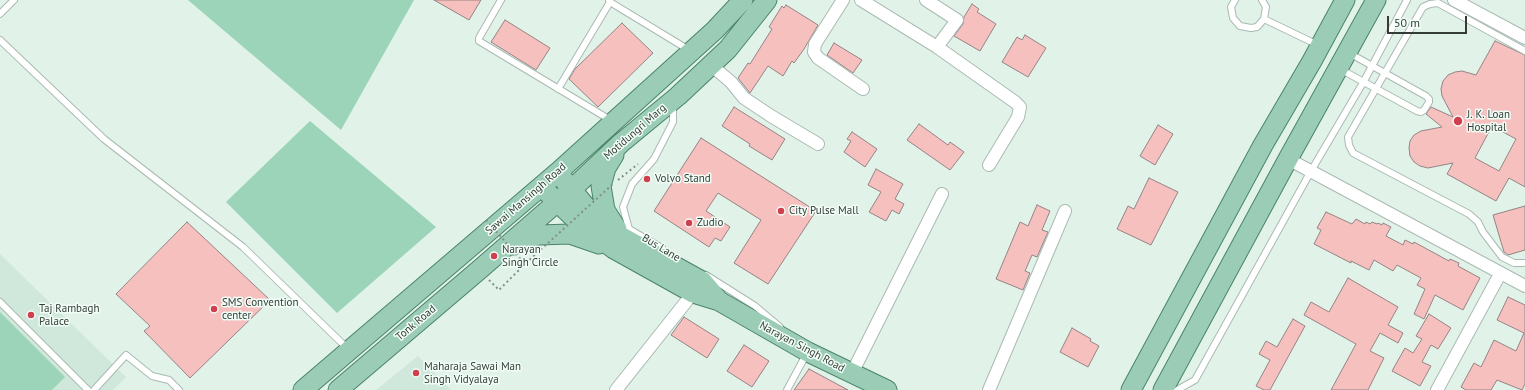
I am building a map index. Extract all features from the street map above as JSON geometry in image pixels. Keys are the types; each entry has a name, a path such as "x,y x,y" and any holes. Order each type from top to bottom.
{"main road":[{"name":"Sawai Mansingh Road","path":"303,390 558,172 715,30 743,0"},
{"name":"Motidungri Marg","path":"494,256 571,190 621,143 673,100 711,65 728,49 767,0"},
{"path":"1131,390 1263,145 1345,0"},
{"path":"1163,390 1376,0"},
{"path":"1316,53 1337,71"},
{"path":"618,243 605,210 601,186 606,168 621,143"},
{"path":"558,172 571,190 618,243 693,293 719,301"},
{"path":"542,186 556,202 579,223 618,243 702,281 719,301"},
{"path":"494,256 522,240 539,235 570,234 618,243"},
{"name":"Tonk Road","path":"338,390 494,256"},
{"name":"Narayan Singh Road","path":"719,301 808,352 887,390"}],"street":[{"path":"843,0 815,44 814,52 818,58 862,89"},
{"path":"861,0 937,47 1020,107 1018,117 989,165"},
{"path":"926,0 957,20 937,47"},
{"path":"1454,0 1525,38"},
{"path":"711,65 731,82 744,98 818,144"},
{"path":"1288,159 1500,274 1525,286"},
{"path":"852,373 942,194"},
{"path":"989,390 1065,211"},
{"path":"1437,390 1500,274"},
{"path":"616,390 693,293"}],"lane":[{"path":"0,14 14,0"},
{"path":"501,0 479,38 479,41 613,122"},
{"path":"1235,0 1231,7 1233,18 1240,26 1251,28 1257,27 1264,19 1266,7 1262,0"},
{"path":"1177,390 1195,380 1311,171 1363,82 1407,0"},
{"path":"558,89 610,1 692,51"},
{"path":"1525,51 1438,3 1423,7 1348,137 1349,145 1353,153 1469,214 1478,222 1483,232 1502,257 1514,263 1525,263"},
{"path":"1264,19 1316,53"},
{"path":"0,40 104,139 243,247 349,351"},
{"path":"1337,71 1376,88 1417,111 1421,112 1424,110 1429,99 1426,96 1347,52"},
{"name":"Bus Lane","path":"667,252 630,229 623,207 632,184 654,159 673,122 673,100"},
{"path":"699,271 755,306 808,352 787,390"},
{"path":"0,302 88,390"},
{"path":"94,390 126,355 152,376 169,380 179,390"}],"path":[{"path":"499,290 525,264 637,164"},
{"path":"486,220 525,264"}],"shaded area":[{"name":"Taj Rambagh Palace","path":"0,254 126,377 113,390 0,390"},
{"name":"Maharaja Sawai Man Singh Vidyalaya","path":"418,356 451,390 376,390"}],"green space":[{"path":"188,0 414,0 341,130"},
{"path":"310,121 436,227 337,313 226,202"},
{"path":"0,312 65,377 52,390 0,390"}],"building":[{"path":"434,0 481,0 469,20"},
{"path":"972,4 979,9 977,12 996,24 980,51 954,36 963,24 964,17"},
{"path":"786,5 818,25 804,49 794,63 792,61 783,76 768,66 750,93 738,78 748,63 750,64 772,29 769,27 782,6 784,8"},
{"path":"505,20 550,48 536,70 491,42"},
{"path":"622,23 653,53 598,107 569,79 575,69"},
{"path":"1025,35 1046,48 1028,77 1002,62 1017,37 1022,40"},
{"path":"1495,41 1525,55 1525,187 1509,178 1496,201 1447,174 1453,163 1428,168 1420,166 1414,162 1410,156 1410,141 1414,135 1421,131 1442,127 1426,114 1431,107 1453,117 1442,96 1441,89 1443,81 1448,75 1455,72 1462,71 1476,75","holes":["1492,126 1516,139 1499,171 1475,158"]},
{"path":"834,43 862,60 853,73 827,55"},
{"path":"734,107 785,139 772,160 749,146 750,144 722,126"},
{"path":"919,124 948,145 950,142 964,152 950,170 907,140"},
{"path":"1158,125 1173,134 1155,165 1140,156"},
{"path":"852,132 877,149 865,167 844,152 851,141 847,139"},
{"name":"City Pulse Mall","path":"701,138 816,211 768,284 734,263 761,220 718,193 706,211 730,227 721,241 715,238 709,247 654,211"},
{"path":"876,169 903,184 895,199 904,204 899,214 892,210 886,221 869,212 881,192 868,185"},
{"path":"1149,178 1178,192 1151,245 1117,229 1128,206 1134,209"},
{"path":"1037,205 1050,211 1042,230 1048,232 1037,257 1032,255 1025,271 1030,273 1023,290 996,279 1020,222 1028,226"},
{"path":"1525,206 1525,250 1508,255 1504,252 1493,215"},
{"path":"1326,212 1352,224 1356,219 1365,224 1366,222 1370,224 1372,222 1382,225 1383,223 1391,227 1386,236 1403,245 1405,240 1413,244 1414,242 1449,261 1450,259 1459,263 1458,266 1480,278 1463,310 1435,295 1424,319 1414,314 1425,289 1417,285 1421,278 1397,265 1393,271 1374,260 1369,270 1351,261 1351,263 1314,244 1321,230 1317,228"},
{"name":"SMS Convention center","path":"187,222 270,300 190,378 144,331 150,326 116,294"},
{"path":"1348,278 1398,307 1388,325 1403,333 1398,343 1380,333 1370,351 1384,358 1368,390 1331,390 1356,344 1304,315 1311,302 1329,312"},
{"path":"1508,297 1525,305 1525,384 1522,390 1497,380 1491,390 1466,390 1461,387 1474,363 1481,367 1494,340 1516,351 1524,333 1497,320"},
{"path":"1429,314 1451,328 1438,349 1431,345 1422,362 1431,366 1420,386 1392,371 1405,348 1413,353 1422,339 1416,336"},
{"path":"684,317 719,339 707,358 671,335"},
{"path":"1293,319 1305,326 1270,390 1264,390 1256,386 1270,360 1259,354 1266,341 1277,347"},
{"path":"1072,328 1091,339 1090,341 1099,346 1088,367 1060,352"},
{"path":"744,345 769,361 752,387 727,371"},
{"path":"809,369 848,390 794,390"}],"place":[{"name":"J. K. Loan Hospital","path":"1458,121"},
{"name":"Volvo Stand","path":"647,179"},
{"name":"City Pulse Mall","path":"781,211"},
{"name":"Zudio","path":"689,223"},
{"name":"Narayan Singh Circle","path":"494,256"},
{"name":"SMS Convention center","path":"214,309"},
{"name":"Taj Rambagh Palace","path":"31,315"},
{"name":"Maharaja Sawai Man Singh Vidyalaya","path":"416,373"}]}
